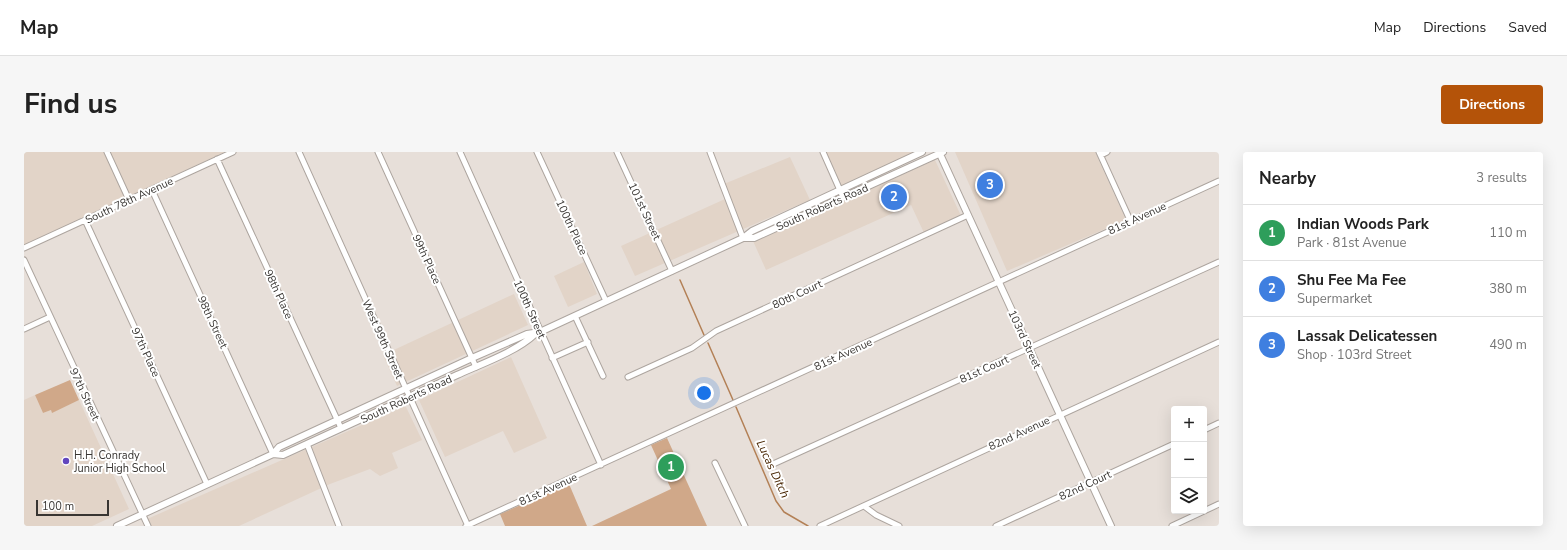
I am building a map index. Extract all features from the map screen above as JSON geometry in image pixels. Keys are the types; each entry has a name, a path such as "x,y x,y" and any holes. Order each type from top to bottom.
{"street":[{"path":"107,152 129,200"},
{"name":"South 78th Avenue","path":"24,248 233,152"},
{"name":"West 99th Street","path":"299,152 467,526"},
{"name":"99th Place","path":"378,152 476,367"},
{"name":"100th Street","path":"460,152 537,333 552,358 601,465"},
{"name":"100th Place","path":"537,152 606,301"},
{"name":"101st Street","path":"617,152 672,271"},
{"path":"710,152 743,238"},
{"path":"823,152 844,197"},
{"name":"South Roberts Road","path":"273,454 284,455 410,398 476,367 528,340 537,333 743,238 752,230 922,152"},
{"path":"1107,152 1100,154 1130,220"},
{"name":"South Roberts Road","path":"743,238 754,238 941,153"},
{"name":"103rd Street","path":"941,153 1111,526"},
{"name":"98th Place","path":"217,159 341,428"},
{"name":"81st Avenue","path":"467,526 999,282 1130,220 1219,181"},
{"name":"98th Street","path":"152,190 273,454"},
{"name":"80th Court","path":"628,377 692,348 716,331 968,215"},
{"name":"97th Place","path":"85,220 207,484"},
{"name":"97th Street","path":"24,260 141,515 148,526"},
{"name":"81st Court","path":"771,465 1219,262"},
{"path":"576,316 603,376"},
{"path":"24,329 50,317"},
{"name":"South Roberts Road","path":"117,526 273,454 280,447 472,358 527,334 537,333"},
{"path":"552,358 588,342"},
{"name":"82nd Avenue","path":"820,526 1060,414 1219,342"},
{"path":"1207,429 1219,423"},
{"path":"306,444 339,526"},
{"name":"82nd Court","path":"996,526 1171,445"},
{"path":"715,463 744,526"},
{"path":"1172,526 1219,504"},
{"path":"864,506 876,515 899,526"}],"shaded area":[{"path":"24,152 225,152 24,245"},
{"path":"826,152 916,152 841,186"},
{"path":"955,152 1095,152 1126,220 1007,271"},
{"path":"790,157 810,200 635,276 621,246 725,199 719,186"},
{"path":"935,160 962,218 925,235 911,205 766,270 753,241"},
{"path":"584,262 597,294 568,307 554,276"},
{"path":"514,294 528,325 397,386 383,355"},
{"path":"511,357 547,438 514,453 503,431 445,457 419,400"},
{"path":"70,380 79,400 52,413 51,410 43,413 35,395"},
{"name":"H.H. Conrady Junior High School","path":"35,395 43,413 51,410 53,412 79,400 129,509 92,526 24,526 24,400"},
{"path":"406,407 422,440 392,453 398,468 380,476 370,469 330,484 239,526 151,526 147,519"},
{"path":"667,438 707,526 592,526 671,489 651,445"},
{"path":"569,484 587,526 505,526 500,514"}],"waterway":[{"name":"Lucas Ditch","path":"680,280 704,335"},
{"name":"Lucas Ditch","path":"708,343 733,400"},
{"name":"Lucas Ditch","path":"736,407 776,501 784,512 808,526"}],"place":[{"name":"Lassak Delicatessen","path":"990,185"},
{"name":"Shu Fee Ma Fee","path":"894,197"},
{"name":"H.H. Conrady Junior High School","path":"66,461"},
{"name":"Indian Woods Park","path":"671,467"}]}
